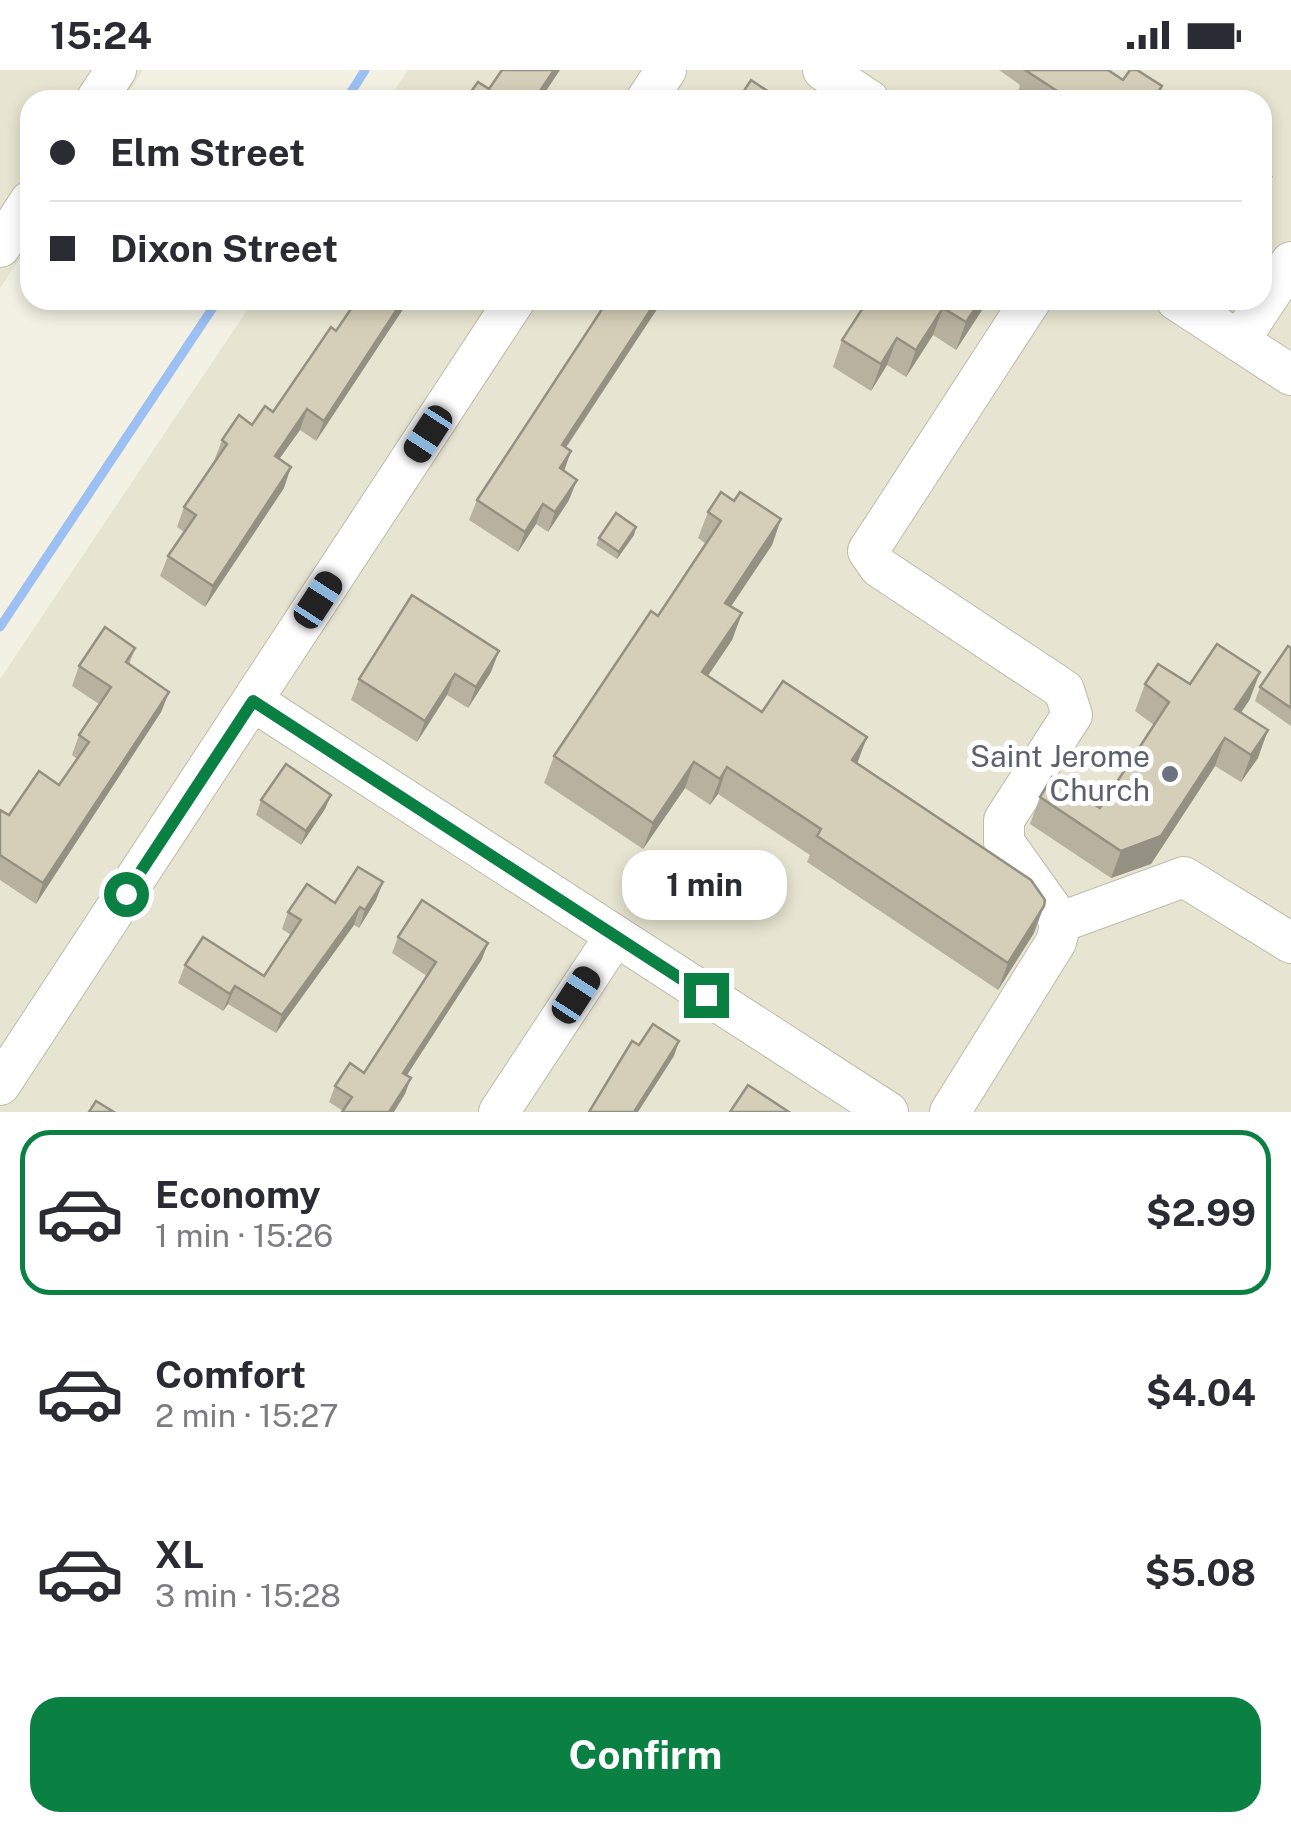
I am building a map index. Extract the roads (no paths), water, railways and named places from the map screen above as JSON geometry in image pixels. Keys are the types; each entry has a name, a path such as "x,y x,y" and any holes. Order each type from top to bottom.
{"street":[{"path":"822,70 853,90"},
{"path":"0,247 20,216"},
{"path":"1272,290 1291,262"},
{"path":"0,1085 508,310"},
{"path":"950,1112 1056,942 1060,922 1004,842 1004,820 1072,715 1064,690 879,567 868,551 1025,310"},
{"path":"1191,310 1291,375"},
{"path":"1238,341 1259,310"},
{"path":"253,701 888,1112"},
{"path":"1060,922 1184,877 1291,944"},
{"path":"499,1112 614,936"}],"waterway":[{"path":"352,90 365,70"},
{"path":"0,627 211,310"}],"place":[{"name":"Saint Jerome Church","path":"1170,774"}]}
